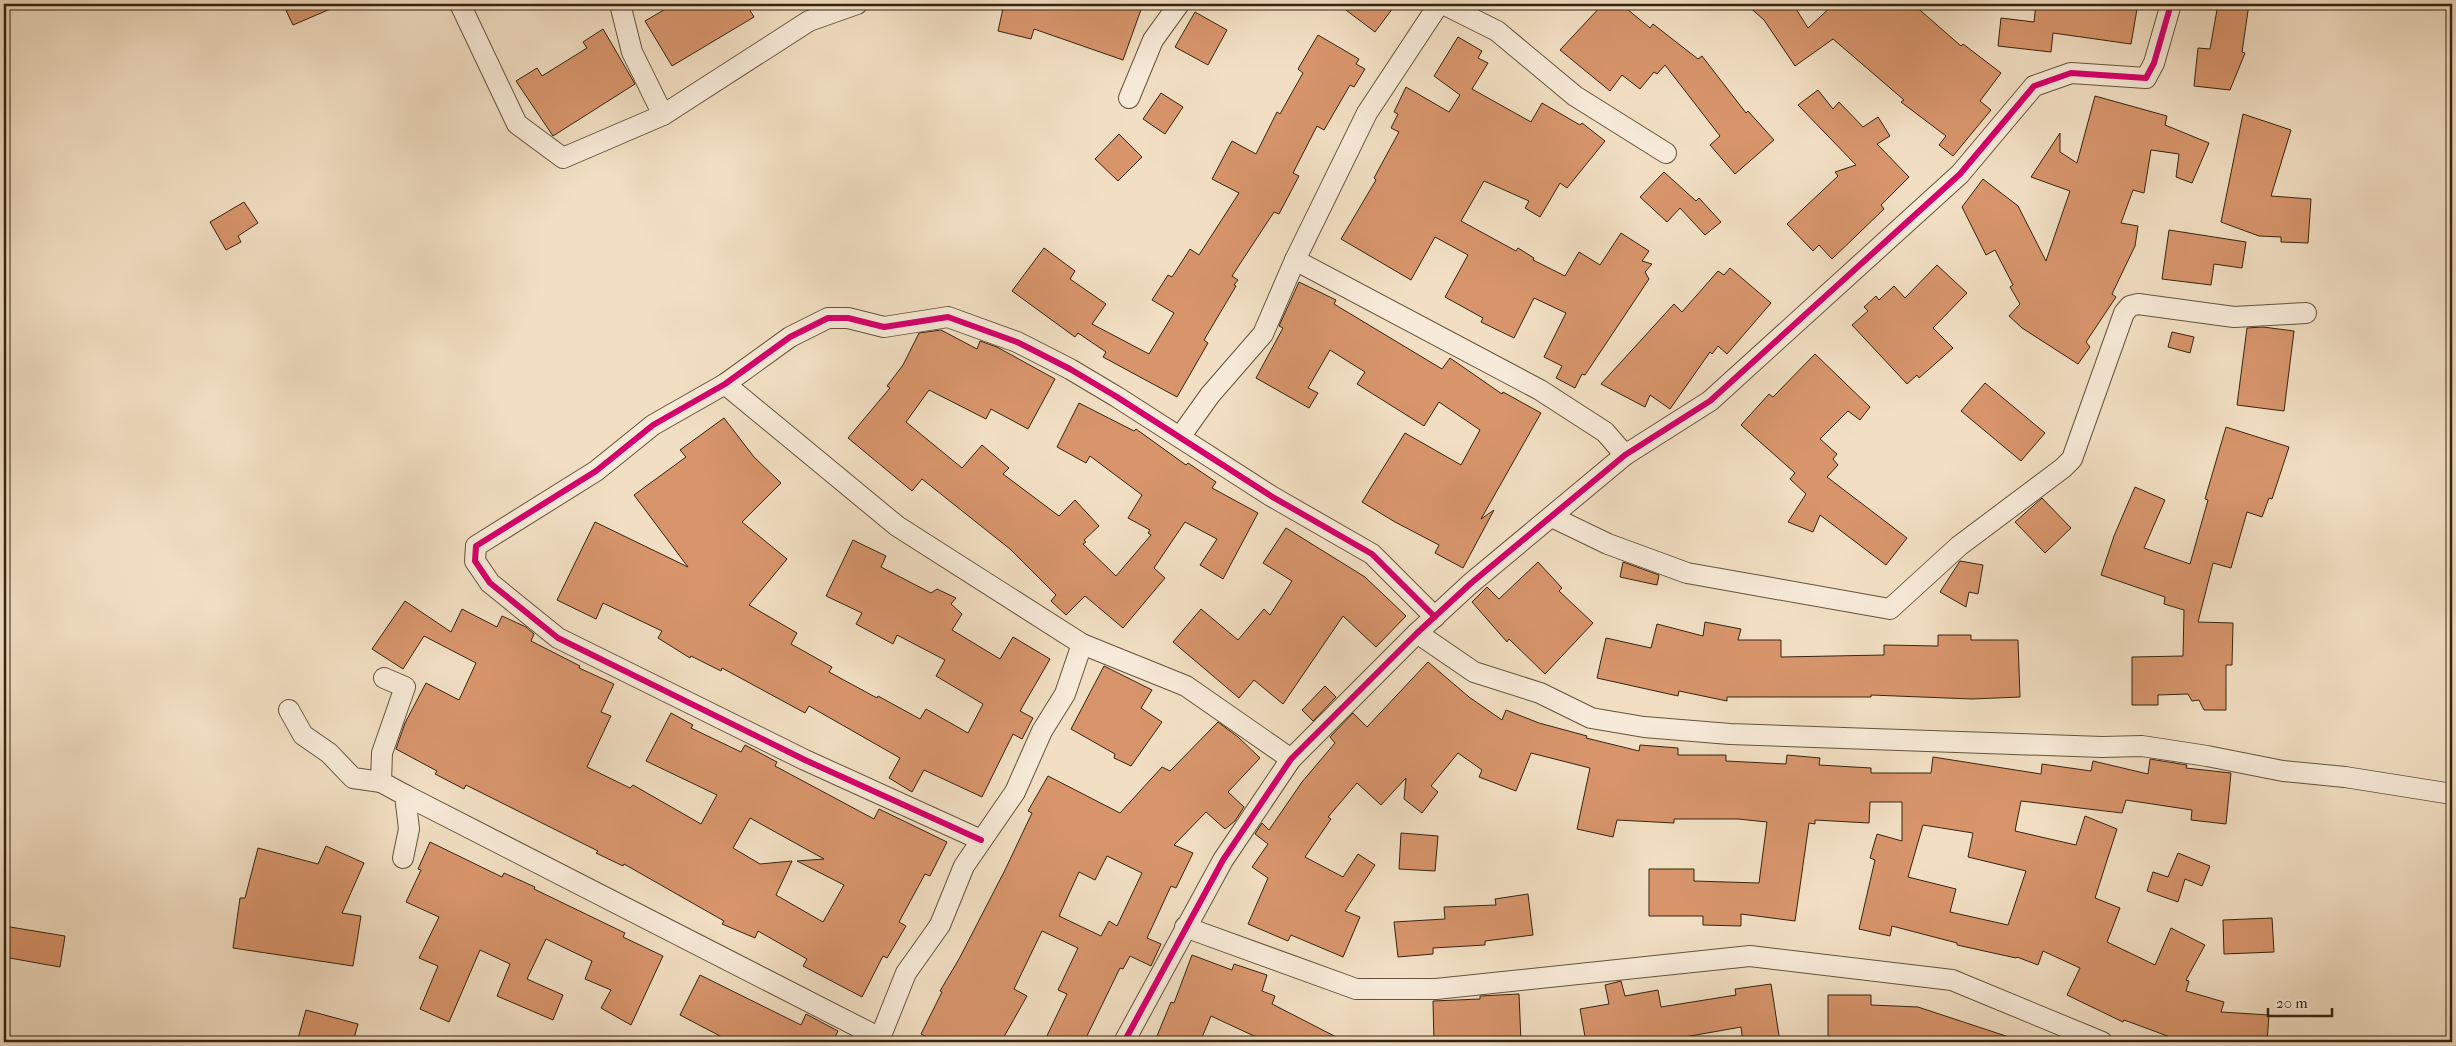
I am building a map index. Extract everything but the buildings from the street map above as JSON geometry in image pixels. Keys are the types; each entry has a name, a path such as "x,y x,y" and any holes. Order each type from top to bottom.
{"street":[{"path":"460,4 517,124 563,158 663,115 809,21 857,4"},
{"path":"620,4 632,52 663,115"},
{"path":"1129,98 1152,40 1179,4"},
{"path":"1180,438 1210,395 1263,334 1295,260 1366,113 1439,4"},
{"path":"1443,4 1497,31 1575,96 1666,152"},
{"path":"1124,1042 1223,860 1291,759 1417,634 1470,584 1626,455 1710,400 1960,174 2034,86 2071,73 2146,78 2154,63 2171,4"},
{"path":"1295,260 1540,390 1604,432 1626,455"},
{"path":"1552,517 1608,544 1687,573 1890,609 1959,546 2063,468 2072,459 2124,313 2130,306 2138,304 2234,317 2306,314"},
{"path":"981,840 804,760 558,638 490,583 475,561 476,546 596,471 652,425 725,384 790,337 828,318 848,318 884,327 948,317 1017,342 1070,369 1271,496 1372,554 1435,617"},
{"path":"725,384 897,526 1082,644 1186,686 1291,759"},
{"path":"1417,634 1474,672 1540,693 1591,718 1644,727 1750,734 2102,747 2142,746 2207,756 2283,771 2344,777 2452,794"},
{"path":"289,710 303,735 329,753 352,778 380,782 884,1040 906,973 940,925 964,866 1015,792 1042,731 1065,694 1082,644"},
{"path":"380,782 382,753 405,686 384,678"},
{"path":"403,858 409,829 406,795"},
{"path":"1185,927 1356,989 1436,989 1750,956 1952,980 2102,1042"}],"cycle path":[{"path":"1124,1042 1223,860 1291,759 1417,633 1470,584 1625,455 1710,401 1960,174 2034,86 2071,73 2146,78 2154,63 2171,4"},
{"path":"981,840 805,760 558,638 490,583 475,561 476,546 596,471 653,425 725,384 790,337 828,318 848,318 884,327 948,317 1017,342 1070,369 1271,496 1372,554 1435,617"}]}
